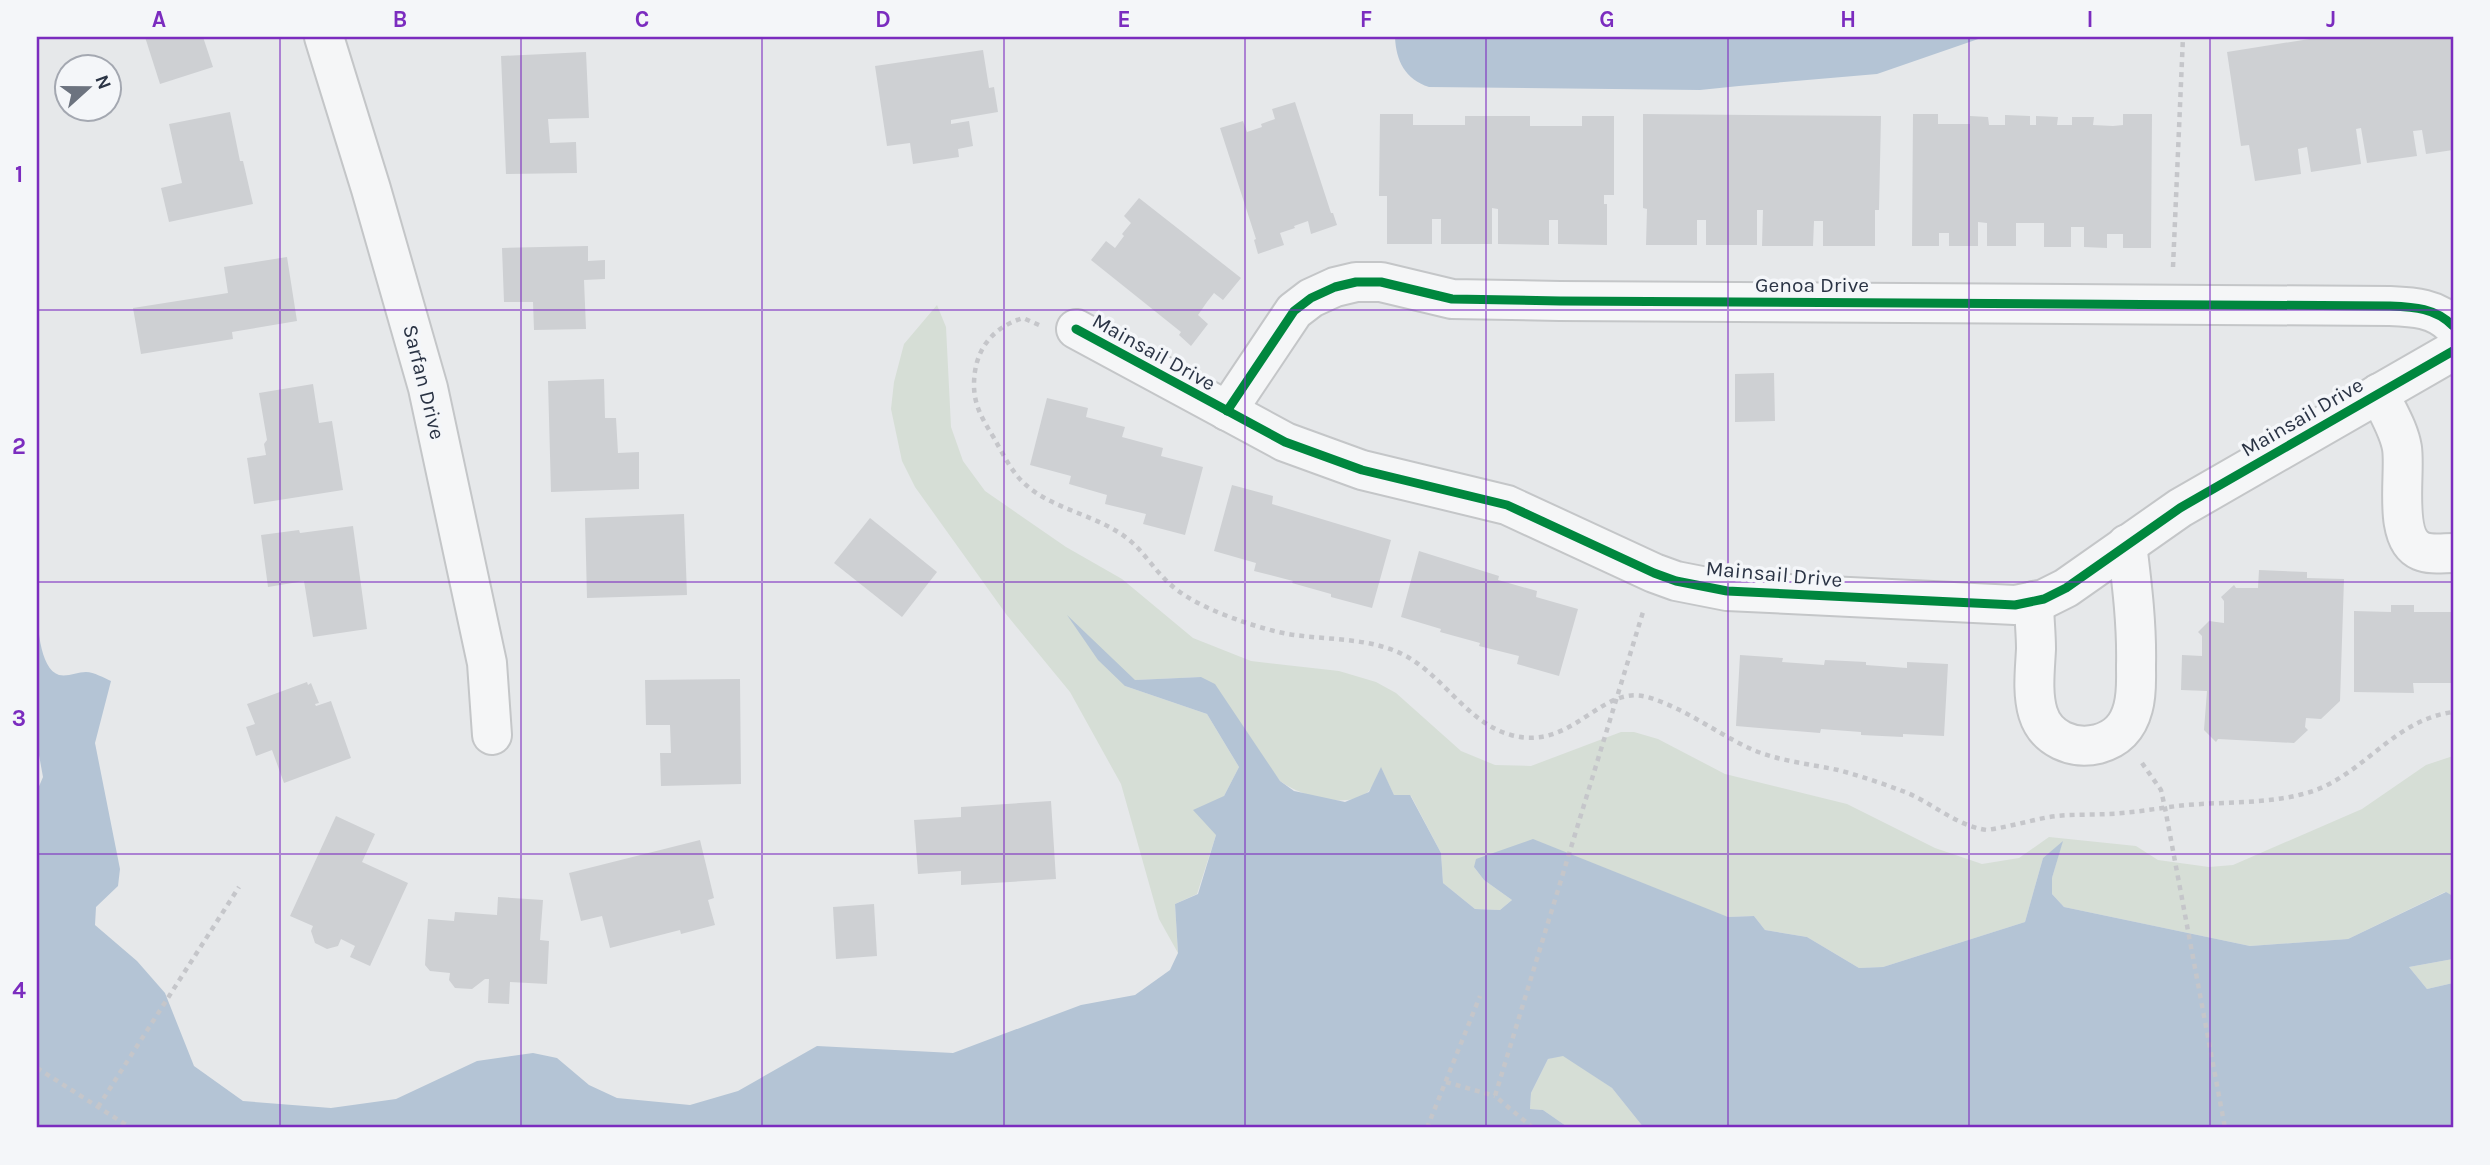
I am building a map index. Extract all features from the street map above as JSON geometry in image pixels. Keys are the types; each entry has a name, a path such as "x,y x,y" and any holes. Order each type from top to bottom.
{"street":[{"name":"Sarfan Drive","path":"324,37 428,388 487,663 492,735"},
{"name":"Genoa Drive","path":"1227,411 1294,311 1311,298 1335,287 1356,282 1381,282 1452,299 1560,302 2413,307 2432,311 2453,326"},
{"name":"Mainsail Drive","path":"1076,329 1284,442 1381,474 1507,505 1676,581 1727,591 2003,604 2044,599 2066,588 2180,508 2453,352"},
{"path":"2378,393 2402,444 2403,521 2406,535 2412,546 2423,552 2453,553"},
{"path":"2034,601 2035,690 2038,713 2047,729 2058,739 2073,745 2094,745 2110,740 2127,724 2136,694 2137,621 2127,544"}],"path":[{"path":"2171,304 2183,37"},
{"path":"1076,329 1069,343 1023,318 993,334 978,355 974,384 976,406 1010,466 1027,486 1107,525 1127,538 1164,580 1184,595 1237,620 1260,627 1302,636 1360,641 1401,653 1415,661 1485,723 1509,735 1538,739 1553,736 1616,699 1632,696 1650,698 1708,724 1751,749 1875,781 1910,794 1974,828 1999,828 2067,815 2128,813 2286,797 2322,788 2403,730 2429,717 2453,712"},
{"path":"1496,1096 1654,573"},
{"path":"2119,734 2161,790 2225,1128"},
{"path":"98,1107 239,887"},
{"path":"1427,1128 1480,996"},
{"path":"37,1069 131,1128"},
{"path":"1446,1082 1496,1096 1533,1128"}],"shaded area":[{"path":"937,305 946,327 951,427 963,461 985,491 1066,547 1122,579 1193,638 1251,661 1339,671 1376,682 1396,693 1461,751 1495,765 1531,766 1621,732 1634,732 1658,739 1725,774 1847,804 1935,848 1982,864 2019,858 2049,837 2136,846 2158,860 2209,867 2233,865 2362,809 2426,765 2453,756 2453,896 2445,892 2348,939 2250,946 2064,907 2052,894 2052,878 2062,843 2043,858 2025,922 1883,967 1859,968 1807,937 1765,930 1754,916 1728,917 1474,867 1484,880 1512,900 1500,910 1475,909 1443,883 1441,853 1411,796 1394,795 1381,768 1368,792 1348,800 1323,799 1299,792 1280,781 1201,677 1135,680 1125,686 1207,714 1239,767 1224,796 1216,835 1197,894 1175,904 1178,953 1159,919 1121,784 1070,692 1006,614 915,487 902,461 891,409 894,382 904,344"},
{"path":"2453,959 2453,983 2427,989 2409,967"},
{"path":"1563,1055 1612,1088 1644,1128 1569,1128 1543,1110 1530,1109 1531,1093 1548,1059"}],"water":[{"path":"1395,37 1984,37 1877,74 1700,90 1429,87 1414,79 1403,68 1397,54"},
{"path":"37,609 40,642 50,669 59,675 89,672 111,681 95,743 120,869 118,886 96,907 95,925 137,961 165,993 194,1066 243,1101 331,1108 396,1099 477,1061 533,1053 557,1058 589,1085 617,1098 690,1105 738,1091 817,1046 953,1053 1081,1005 1135,995 1170,970 1178,953 1175,904 1198,894 1216,835 1193,810 1224,796 1239,767 1207,714 1125,686 1098,660 1067,615 1135,680 1201,677 1215,684 1280,781 1294,791 1345,802 1369,792 1381,767 1394,795 1410,795 1441,853 1443,883 1475,909 1500,910 1512,900 1484,880 1474,867 1476,859 1533,839 1728,917 1754,916 1765,930 1807,937 1859,968 1883,967 2025,922 2043,858 2063,841 2052,878 2052,894 2064,907 2250,946 2348,939 2446,892 2453,896 2453,959 2409,967 2427,989 2453,983 2453,1128 1644,1128 1612,1088 1563,1056 1548,1059 1531,1093 1530,1109 1543,1110 1569,1128 37,1128 37,791 43,777 37,744"}],"building":[{"path":"145,37 203,37 213,67 160,84"},
{"path":"2322,37 2453,37 2453,150 2426,154 2422,130 2413,131 2417,156 2367,163 2361,128 2356,129 2361,164 2311,172 2307,147 2298,149 2301,174 2255,181 2249,145 2241,146 2227,52"},
{"path":"983,50 989,88 994,87 998,112 951,120 951,124 969,121 973,146 958,149 959,157 913,164 910,143 887,146 875,66"},
{"path":"586,52 589,118 548,119 550,143 576,142 577,173 506,174 501,56"},
{"path":"1295,102 1337,225 1311,234 1308,221 1294,226 1295,228 1280,233 1284,245 1258,254 1254,240 1256,239 1220,128 1243,121 1247,132 1262,127 1261,124 1275,119 1272,109"},
{"path":"230,112 240,161 243,161 253,204 169,222 161,188 182,183 169,124"},
{"path":"1380,114 1413,114 1413,125 1465,125 1465,116 1530,116 1530,126 1582,126 1582,116 1614,116 1614,195 1604,195 1604,204 1607,204 1607,245 1558,244 1558,220 1549,220 1549,245 1498,244 1498,209 1492,208 1492,244 1441,244 1441,219 1432,219 1432,244 1387,244 1387,196 1379,196"},
{"path":"1643,114 1881,116 1879,210 1875,210 1875,246 1823,246 1823,221 1814,221 1813,246 1762,246 1763,210 1757,210 1757,245 1706,245 1706,220 1697,220 1697,245 1646,245 1647,209 1643,208"},
{"path":"1913,114 1938,114 1938,124 1970,124 1970,116 1988,117 1989,125 2005,125 2005,115 2030,116 2030,125 2036,125 2036,116 2058,117 2057,125 2072,125 2072,117 2094,117 2093,125 2113,126 2123,125 2123,114 2152,114 2151,248 2123,248 2123,234 2107,234 2107,248 2084,247 2084,227 2071,227 2071,247 2044,247 2044,223 2016,223 2016,246 1987,246 1987,223 1978,222 1978,246 1949,246 1949,233 1939,233 1939,246 1912,246"},
{"path":"1139,198 1241,278 1223,300 1214,293 1207,302 1198,315 1208,324 1191,346 1179,335 1181,332 1091,260 1106,241 1115,248 1131,223 1124,216"},
{"path":"588,246 588,261 605,260 605,279 584,280 586,329 534,330 533,302 504,302 502,248"},
{"path":"287,257 297,321 232,332 233,339 141,354 133,308 228,293 224,267"},
{"path":"1774,373 1775,421 1735,422 1735,374"},
{"path":"604,379 605,418 616,418 618,453 639,452 639,489 551,492 548,381"},
{"path":"313,384 319,423 332,421 343,490 254,504 247,458 266,455 264,444 267,440 259,393"},
{"path":"1047,398 1088,408 1086,417 1125,427 1122,437 1163,448 1161,456 1203,467 1185,535 1143,524 1146,514 1105,504 1107,495 1069,484 1071,476 1030,465"},
{"path":"1232,485 1273,496 1272,504 1391,540 1372,608 1331,597 1331,594 1292,583 1293,581 1254,571 1256,563 1214,551"},
{"path":"684,514 687,595 587,598 585,518"},
{"path":"870,518 937,572 902,617 834,563"},
{"path":"353,526 367,629 313,637 304,581 268,587 261,535"},
{"path":"1419,551 1499,576 1498,580 1537,591 1536,597 1578,609 1559,676 1517,664 1519,656 1479,646 1480,643 1401,617"},
{"path":"2259,570 2307,572 2307,578 2344,579 2340,701 2321,719 2306,718 2305,727 2308,730 2294,743 2218,739 2216,742 2204,730 2207,691 2181,690 2182,655 2202,656 2202,636 2198,632 2209,621 2224,623 2224,601 2221,597 2234,585 2236,588 2258,588"},
{"path":"2391,605 2414,605 2414,612 2453,612 2453,683 2413,683 2414,693 2354,692 2354,611 2391,612"},
{"path":"1740,655 1783,658 1782,662 1824,665 1825,660 1907,668 1907,662 1948,664 1944,736 1861,735 1861,732 1821,729 1820,733 1736,726"},
{"path":"740,679 741,784 661,786 660,753 671,753 670,725 646,725 645,680"},
{"path":"307,682 308,685 311,683 319,703 315,704 316,706 331,701 351,758 284,783 272,750 256,756 246,727 255,724 247,704"},
{"path":"1051,801 1056,879 961,885 961,871 918,874 914,820 961,817 961,807"},
{"path":"336,816 375,834 362,862 408,883 370,966 350,957 355,946 341,939 338,946 327,949 315,943 311,931 313,926 290,916"},
{"path":"700,840 714,898 708,900 715,925 681,934 680,930 610,948 602,916 581,921 569,873"},
{"path":"498,897 543,900 540,940 549,941 547,984 510,982 509,1004 488,1003 489,979 472,989 455,988 449,980 450,973 430,971 425,965 428,919 454,921 455,912 497,915"},
{"path":"874,904 877,956 836,959 833,907"}],"cycle path":[{"path":"1227,411 1294,311 1311,298 1335,287 1356,282 1381,282 1452,299 2390,306 2432,312 2453,326"},
{"path":"1076,329 1285,442 1362,470 1507,505 1676,581 1727,591 2015,605 2044,599 2066,588 2180,508 2453,351"}]}
